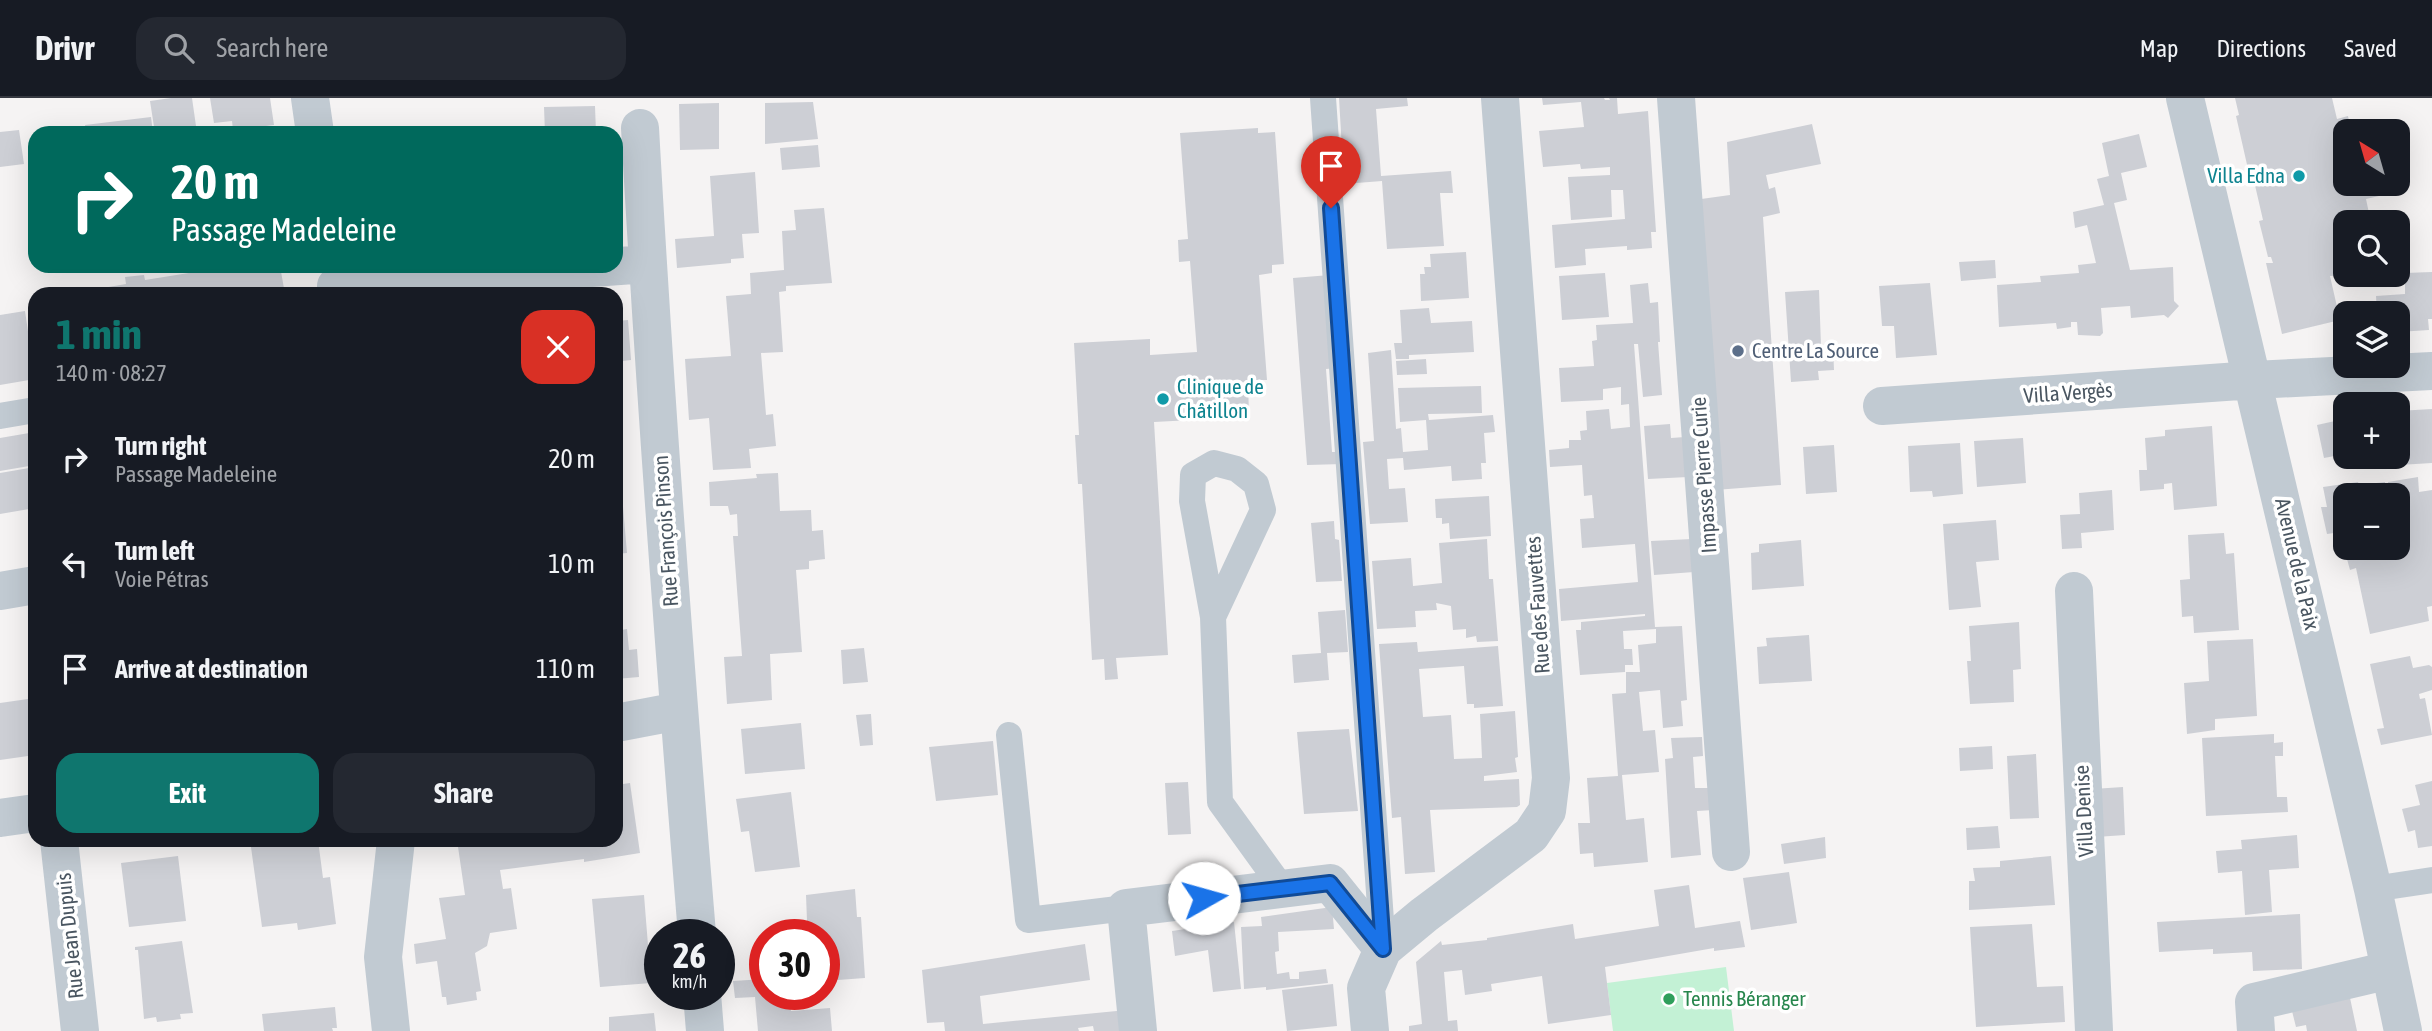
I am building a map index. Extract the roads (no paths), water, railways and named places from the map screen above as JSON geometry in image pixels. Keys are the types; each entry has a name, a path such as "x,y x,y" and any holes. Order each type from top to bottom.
{"street":[{"path":"310,98 314,126"},
{"name":"Rue des Fauvettes","path":"1370,1031 1366,988 1383,949 1531,835 1547,811 1551,778 1500,98"},
{"name":"Impasse Pierre Curie","path":"1676,98 1731,852"},
{"name":"Avenue de la Paix","path":"2185,98 2373,889 2403,1031"},
{"name":"Rue François Pinson","path":"639,109 679,711 696,919"},
{"path":"623,265 648,264"},
{"path":"335,282 492,273"},
{"name":"Villa Vergès","path":"1882,406 2254,380 2432,371"},
{"path":"0,591 28,586"},
{"name":"Villa Denise","path":"2074,591 2094,1031"},
{"path":"623,722 679,711"},
{"path":"0,818 28,814"},
{"name":"Rue Jean Dupuis","path":"60,847 80,1031"},
{"path":"391,1031 383,957 395,847"},
{"path":"1138,1031 1126,908 1330,883 1383,949"},
{"path":"2256,1031 2254,1002 2390,970"},
{"path":"703,1010 705,1031"}],"lane":[{"path":"1323,98 1383,949"},
{"path":"0,416 28,411"},
{"path":"1213,617 1263,510 1256,484 1237,469 1214,463 1193,475 1192,501 1213,617 1220,802 1283,889"},
{"path":"1009,735 1028,920 1126,908"},
{"path":"2373,889 2432,880"}],"place":[{"name":"Villa Edna","path":"2299,176"},
{"name":"Centre La Source","path":"1738,351"},
{"name":"Clinique de Châtillon","path":"1163,399"},
{"name":"Tennis Béranger","path":"1669,999"}]}
